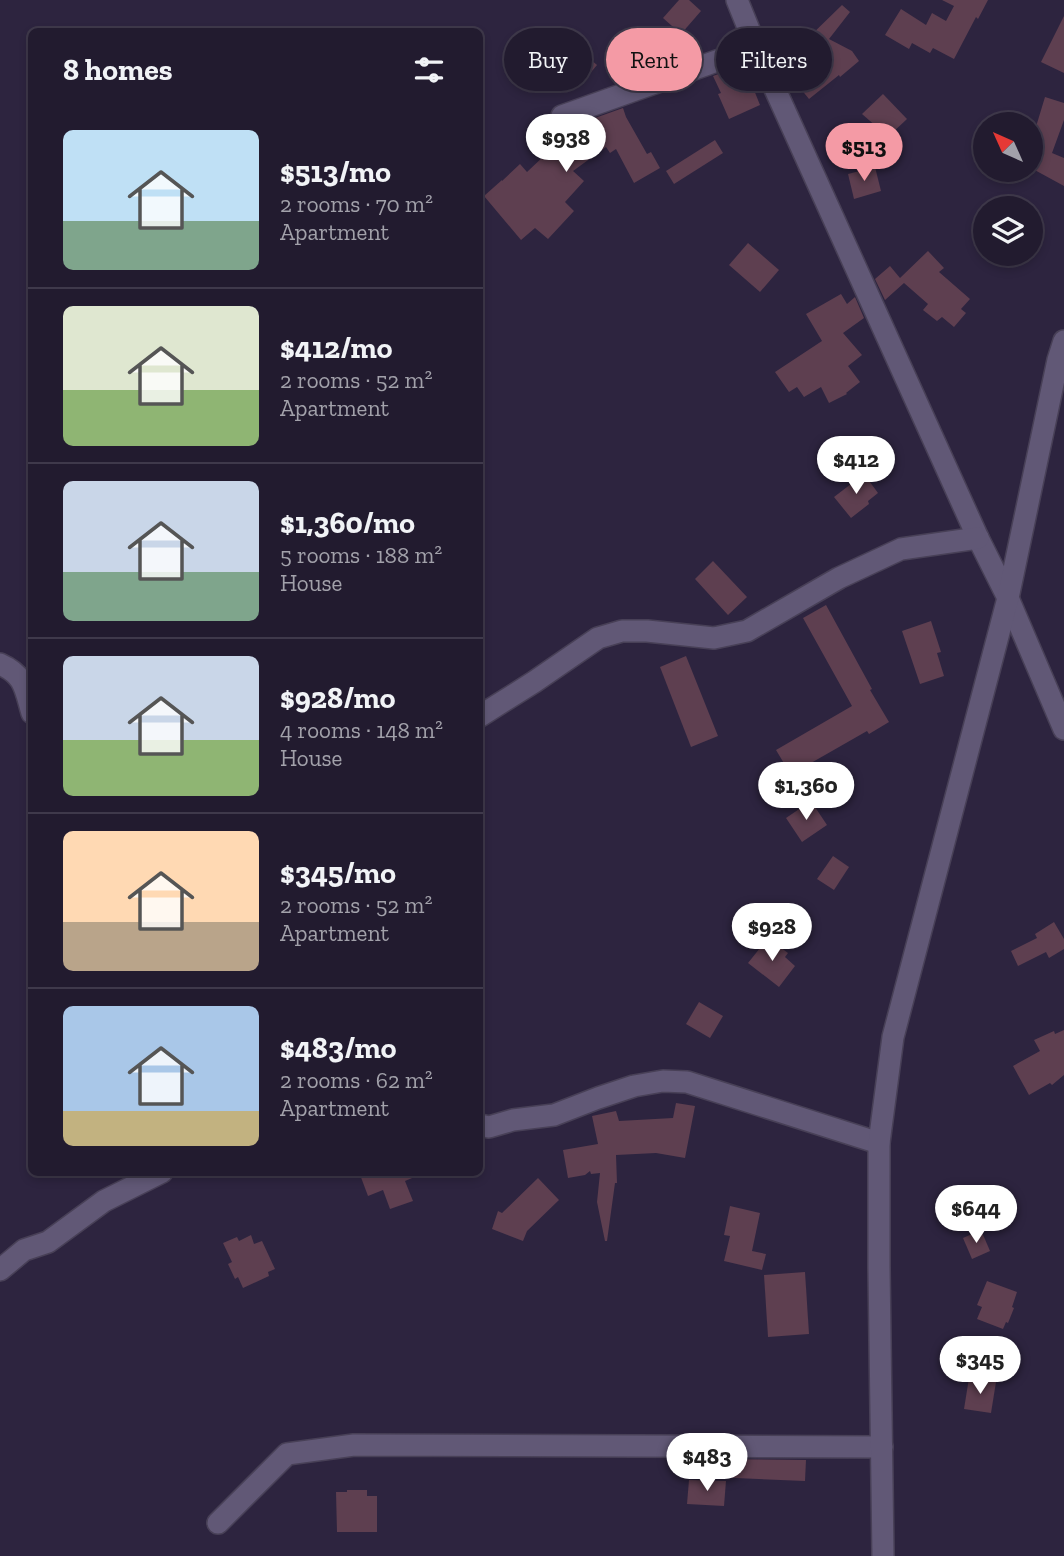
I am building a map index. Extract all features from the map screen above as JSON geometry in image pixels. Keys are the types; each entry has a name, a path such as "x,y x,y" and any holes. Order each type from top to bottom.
{"street":[{"path":"737,0 748,28"},
{"path":"562,116 716,61"},
{"path":"776,91 978,538 1008,598 1064,729"},
{"path":"883,1556 879,1143 893,1037 1008,598 1064,341"},
{"path":"483,714 598,638 622,631 714,638 747,631 839,578 901,549 978,538"},
{"path":"0,664 22,680 28,700"},
{"path":"483,1126 489,1127 513,1120 554,1115 634,1086 663,1081 687,1082 879,1143"},
{"path":"0,1270 24,1250 48,1242 104,1201 154,1176"},
{"path":"218,1523 287,1454 354,1445 882,1447"}],"building":[{"path":"679,0 689,0 701,11 686,28 674,28 663,18"},
{"path":"942,0 988,0 954,59 933,48 930,53 912,43 909,49 885,35 901,9 926,25 932,13 946,21 954,6"},
{"path":"842,5 850,12 832,35 832,28 818,28"},
{"path":"1064,16 1064,73 1041,62"},
{"path":"832,41 852,51 859,61 840,77 839,75 832,81"},
{"path":"720,91 754,91 760,105 729,119 718,94"},
{"path":"803,91 819,91 809,99"},
{"path":"883,94 907,119 891,134 885,134 862,114"},
{"path":"1045,97 1064,103 1064,120 1052,153 1064,158 1064,186 1043,175 1043,112 1040,112"},
{"path":"623,108 647,154 651,152 660,168 634,183 616,149 610,153 606,147 573,171 584,181 565,202 574,211 548,239 535,228 521,240 484,196 520,164 527,172 565,136 562,132 567,128"},
{"path":"715,140 723,153 674,184 666,171"},
{"path":"875,167 881,191 854,199 848,174"},
{"path":"748,243 779,270 760,292 729,265"},
{"path":"928,251 944,268 939,272 970,299 961,309 966,313 954,327 942,317 937,321 923,310 928,304 904,283 885,300 875,279 890,266 900,278"},
{"path":"841,294 847,304 855,297 864,318 843,333 862,355 848,366 860,382 847,394 829,403 821,387 804,397 797,387 789,392 775,372 822,341 806,314"},
{"path":"864,474 878,493 851,518 834,497"},
{"path":"713,561 747,597 728,615 695,579"},
{"path":"826,605 889,722 869,734 867,731 811,763 820,778 800,790 776,750 852,706 803,618"},
{"path":"931,621 941,652 937,653 944,676 920,684 902,631"},
{"path":"686,656 718,736 691,747 660,667"},
{"path":"811,801 827,825 802,842 786,818"},
{"path":"833,856 849,867 834,890 817,879"},
{"path":"1054,922 1064,939 1064,949 1049,958 1046,952 1018,966 1011,951 1037,938 1035,934"},
{"path":"768,938 788,953 785,957 795,966 779,987 748,963"},
{"path":"699,1002 723,1016 710,1038 686,1024"},
{"path":"1064,1030 1064,1075 1052,1085 1050,1083 1029,1095 1013,1066 1040,1051 1034,1040 1054,1031 1055,1034"},
{"path":"676,1103 695,1106 685,1158 656,1153 616,1155 617,1183 605,1241 597,1202 600,1173 591,1174 590,1171 585,1175 568,1178 563,1150 598,1144 592,1116 616,1111 619,1121 673,1118"},
{"path":"360,1176 417,1176 405,1181 413,1201 390,1209 383,1190 368,1196"},
{"path":"538,1178 559,1200 527,1231 523,1241 492,1229 498,1211 502,1213"},
{"path":"730,1206 760,1213 752,1251 766,1254 762,1270 724,1261 730,1236 724,1235"},
{"path":"981,1230 990,1251 972,1259 963,1238"},
{"path":"251,1235 254,1244 262,1241 275,1269 268,1272 269,1276 243,1288 228,1264 232,1262 223,1243 237,1237 239,1241"},
{"path":"805,1272 809,1334 768,1337 764,1275"},
{"path":"987,1281 1017,1292 1012,1307 1014,1308 1003,1329 977,1319 982,1307 977,1305"},
{"path":"969,1378 996,1382 991,1413 964,1409"},
{"path":"712,1459 806,1460 805,1481 713,1477"},
{"path":"689,1480 726,1481 724,1506 687,1504"},
{"path":"367,1490 367,1496 377,1496 377,1532 337,1532 336,1492"}]}
